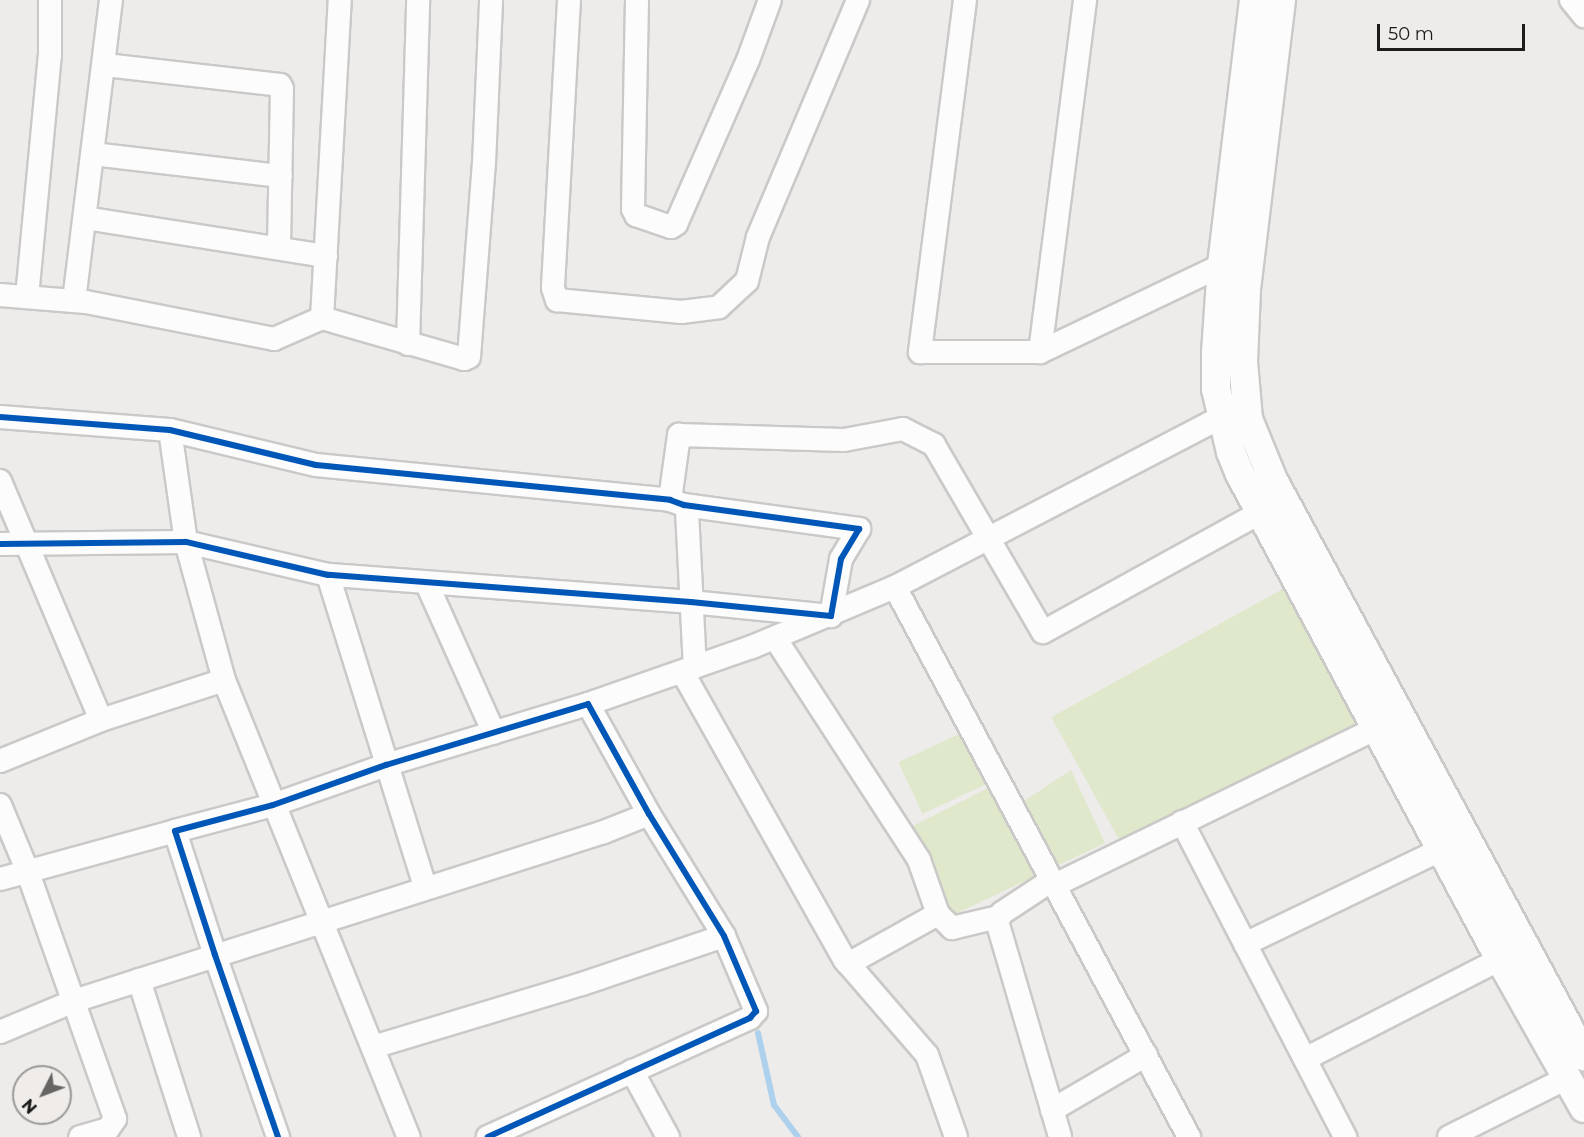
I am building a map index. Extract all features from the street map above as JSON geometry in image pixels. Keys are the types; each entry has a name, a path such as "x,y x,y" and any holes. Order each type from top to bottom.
{"street":[{"path":"27,297 50,55 50,0"},
{"path":"74,301 105,65 111,0"},
{"path":"322,318 340,0"},
{"path":"408,344 418,0"},
{"path":"0,295 74,301 274,339 322,318 464,359 470,357 491,0"},
{"path":"569,0 553,288 557,300 681,312 719,308 747,282 758,237 858,0"},
{"path":"636,0 633,209 636,215 671,227 676,224 748,60 770,0"},
{"path":"965,0 920,352 1040,352 1222,265"},
{"path":"1040,352 1085,0"},
{"path":"1254,0 1222,265 1215,372 1221,417 1240,474 1500,959 1576,1067"},
{"path":"1281,0 1246,290 1243,362 1248,419 1273,480 1576,1067 1584,1108"},
{"path":"1571,0 1584,16"},
{"path":"105,65 280,85 282,89 279,248"},
{"path":"93,154 281,176"},
{"path":"85,218 326,256"},
{"path":"0,417 170,430 316,465 677,503 859,529 841,559 831,616"},
{"path":"0,879 273,805 386,765 588,704 775,638 895,587 1221,417"},
{"path":"956,1137 927,1055 848,964 689,670 691,602 677,503 679,435 844,440 903,429 934,445 1043,632 1261,512"},
{"path":"170,430 186,542 224,680 409,1137"},
{"path":"0,481 101,720"},
{"path":"0,544 186,542 328,575 691,602 831,616"},
{"path":"328,575 425,887"},
{"path":"427,584 494,733"},
{"path":"895,587 1189,1137"},
{"path":"775,638 919,860 938,914 952,928 998,917 1053,883 1377,728"},
{"path":"0,761 101,720 224,680"},
{"path":"488,1137 754,1015 756,1007 724,936 649,814 588,704"},
{"path":"0,806 27,870 115,1119 108,1129 80,1137"},
{"path":"0,1032 74,1001 425,887 604,832 649,814"},
{"path":"1182,822 1345,1137"},
{"path":"176,831 215,955 278,1137"},
{"path":"1245,944 1442,849"},
{"path":"848,964 938,914"},
{"path":"998,917 997,926 1060,1137"},
{"path":"373,1047 582,984 724,936"},
{"path":"1305,1059 1500,959"},
{"path":"139,980 189,1137"},
{"path":"1052,1110 1146,1055"},
{"path":"1449,1137 1576,1067"},
{"path":"632,1071 668,1137"}],"green space":[{"path":"1297,581 1378,727 1132,863 1051,717"},
{"path":"961,733 985,785 923,814 898,762"},
{"path":"1071,770 1105,843 953,915 905,830 988,788 1006,813"}],"waterway":[{"path":"758,1033 774,1105 798,1137"}],"cycle path":[{"path":"0,417 170,430 316,465 670,500 684,505 859,529 841,559 831,616 691,602 328,575 186,542 0,544"},
{"path":"278,1137 175,831 273,805 386,765 588,704 649,814 724,936 756,1011 750,1018 488,1137"}]}
